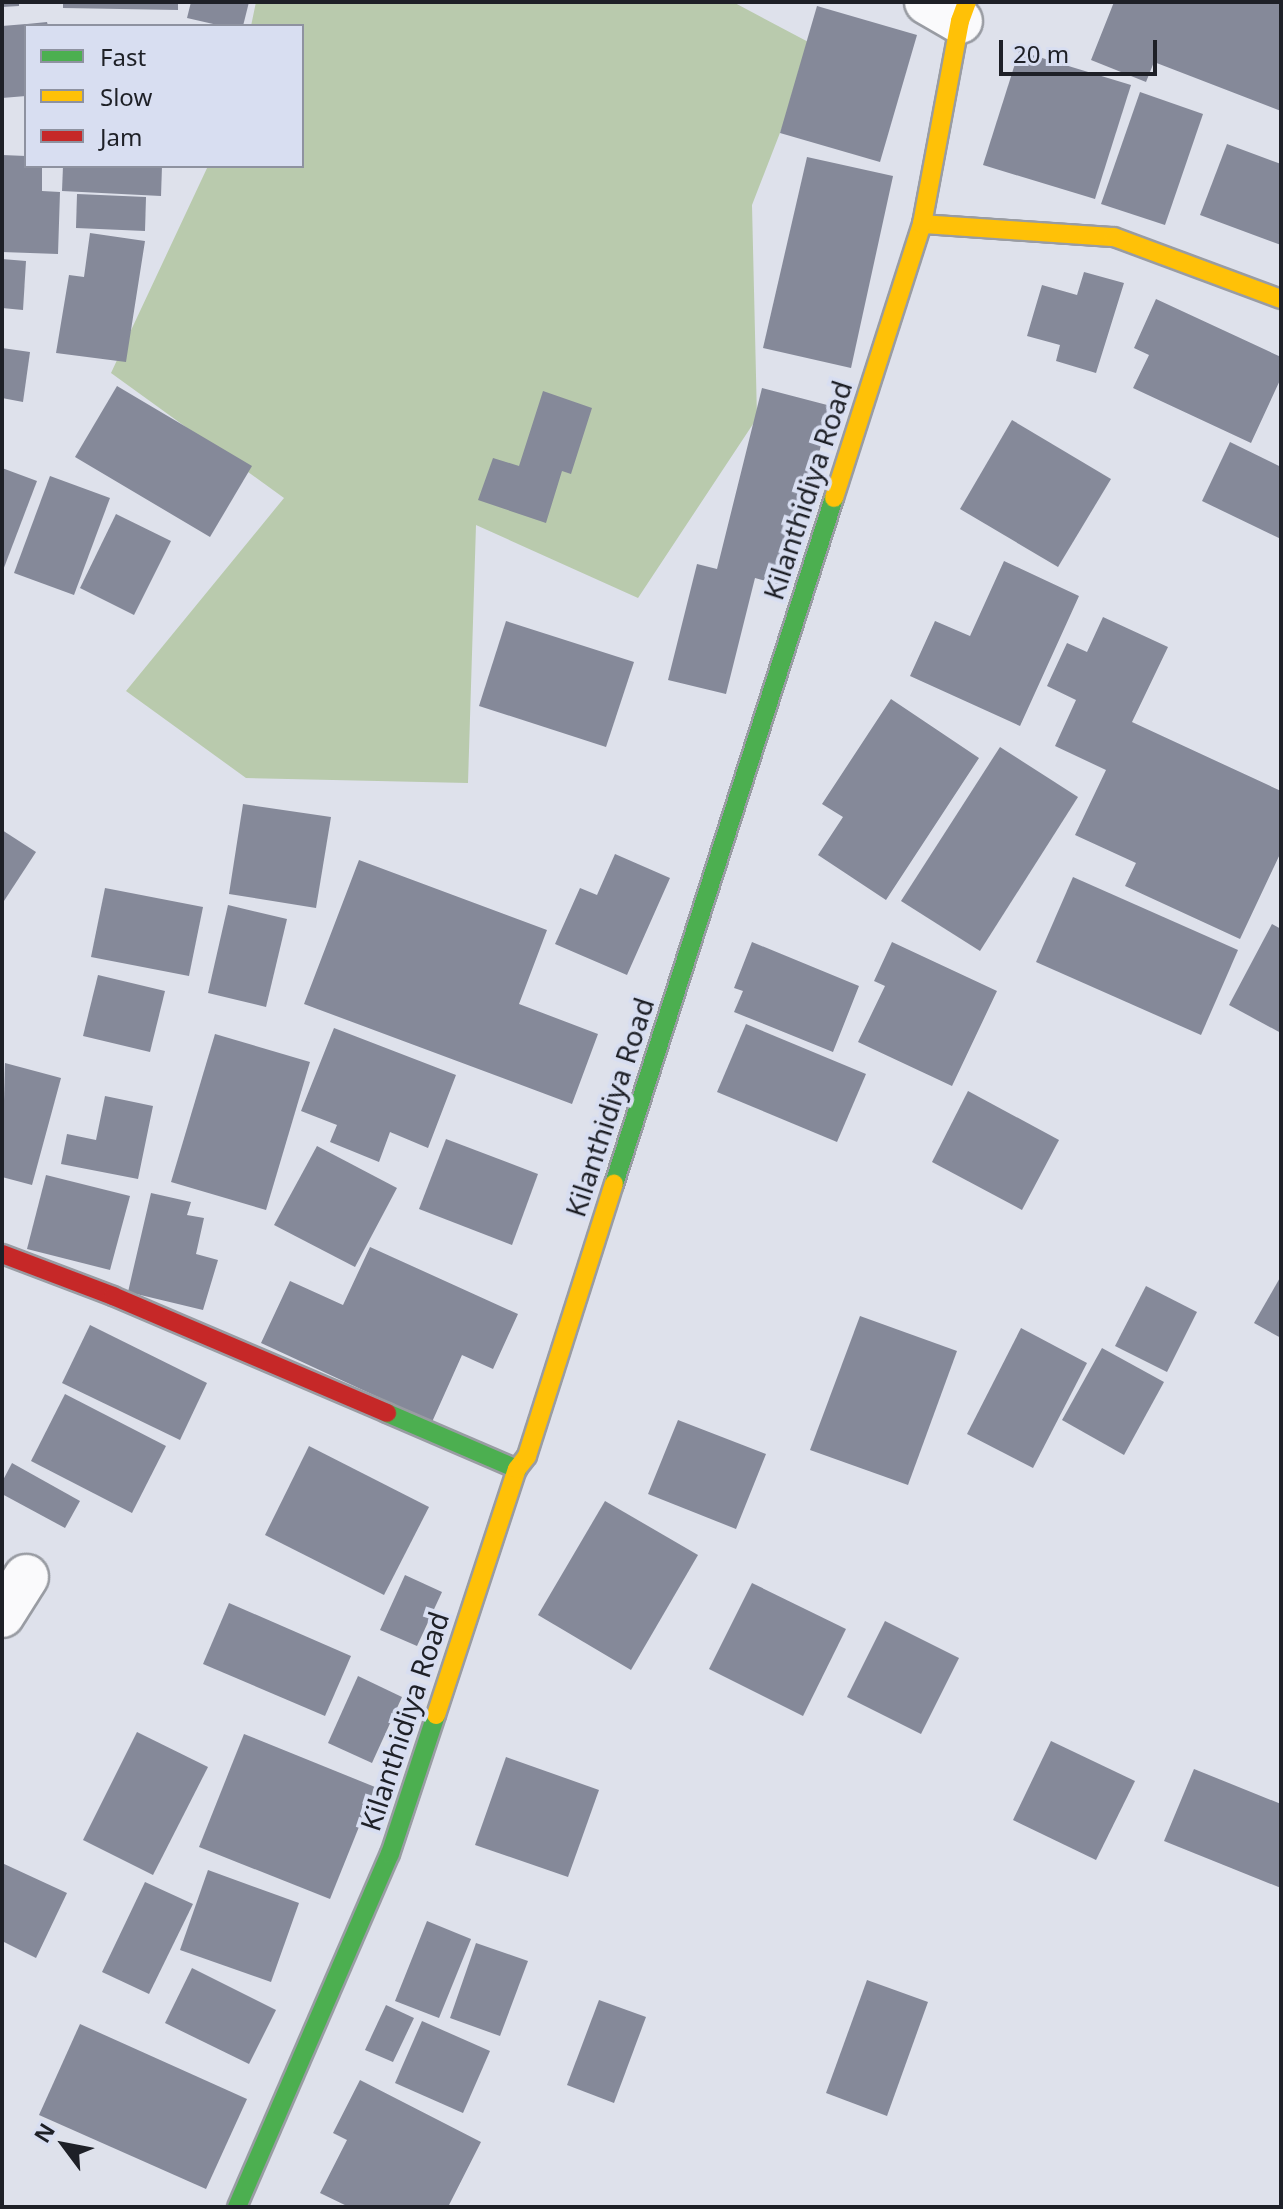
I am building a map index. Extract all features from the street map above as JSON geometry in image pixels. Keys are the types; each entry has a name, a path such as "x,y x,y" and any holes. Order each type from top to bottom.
{"street":[{"name":"Kilanthidiya Road","path":"237,2207 390,1854 517,1469 527,1456 922,224 951,8"},
{"path":"922,224 1114,237 1281,299"},
{"path":"2,1254 113,1296 517,1469"},
{"path":"2,1615 26,1577"}],"green space":[{"path":"256,2 733,2 814,45 752,205 757,418 638,598 476,525 468,783 246,778 126,691 284,498 111,373 207,168 304,168 304,24 251,24"}],"building":[{"path":"2,2 19,2 19,6 2,7"},
{"path":"63,2 178,2 178,10 63,8"},
{"path":"191,2 249,2 244,24 213,24 187,18"},
{"path":"1114,2 1281,2 1281,111 1154,62 1146,82 1091,60"},
{"path":"817,6 917,35 880,162 780,133"},
{"path":"24,24 24,96 2,98 2,26"},
{"path":"1019,51 1131,85 1095,199 983,165"},
{"path":"1140,92 1203,114 1165,225 1101,204"},
{"path":"1227,144 1281,164 1281,245 1200,215"},
{"path":"2,155 24,156 24,168 42,168 42,191 60,192 58,254 2,252"},
{"path":"807,157 893,176 851,368 763,348"},
{"path":"63,168 162,168 161,196 62,191"},
{"path":"77,194 146,197 145,231 76,228"},
{"path":"90,233 145,241 126,362 56,353 69,275 84,277"},
{"path":"2,259 26,261 23,310 2,308"},
{"path":"1084,272 1124,283 1096,373 1056,361 1060,345 1027,336 1042,285 1077,295"},
{"path":"1156,299 1281,357 1281,378 1251,443 1133,388 1149,355 1134,348"},
{"path":"2,348 30,352 23,402 2,398"},
{"path":"117,386 252,466 210,537 75,457"},
{"path":"762,388 831,406 785,586 755,578 726,694 668,680 697,564 717,569"},
{"path":"543,391 592,408 571,474 562,471 546,523 478,500 493,458 519,466"},
{"path":"1012,420 1111,479 1058,567 960,509"},
{"path":"1230,442 1281,467 1281,539 1202,501"},
{"path":"2,468 37,481 2,573"},
{"path":"50,476 110,498 74,595 14,573"},
{"path":"116,514 171,541 134,615 80,588"},
{"path":"1004,561 1079,596 1020,726 910,676 935,621 970,636"},
{"path":"1103,617 1168,647 1132,722 1281,791 1281,852 1240,939 1125,886 1136,863 1075,835 1106,770 1055,746 1076,700 1047,686 1067,643 1087,652"},
{"path":"506,621 634,662 606,747 479,706"},
{"path":"891,699 979,758 886,900 818,855 843,817 822,804"},
{"path":"1000,747 1078,797 980,951 901,901"},
{"path":"243,804 331,817 316,908 229,894"},
{"path":"2,830 36,852 2,904"},
{"path":"615,854 670,878 627,975 555,944 580,888 597,895"},
{"path":"359,860 547,930 519,1004 598,1034 572,1104 304,1004"},
{"path":"1073,877 1238,950 1201,1035 1036,962"},
{"path":"105,888 203,907 189,976 91,957"},
{"path":"228,905 287,919 266,1007 208,993"},
{"path":"1272,924 1281,929 1281,1033 1229,1005"},
{"path":"752,942 859,986 833,1052 734,1012 743,991 734,988"},
{"path":"892,942 997,991 952,1086 858,1042 885,986 874,981"},
{"path":"98,975 165,991 150,1052 83,1036"},
{"path":"746,1024 866,1074 837,1142 717,1092"},
{"path":"334,1028 456,1075 428,1148 390,1132 379,1162 330,1142 337,1125 301,1111"},
{"path":"215,1034 310,1062 266,1210 171,1182"},
{"path":"5,1063 61,1078 32,1185 2,1177"},
{"path":"968,1091 1059,1140 1022,1210 932,1162"},
{"path":"105,1096 153,1106 138,1179 61,1164 67,1134 96,1140"},
{"path":"446,1139 538,1174 512,1245 419,1209"},
{"path":"317,1146 397,1188 355,1267 274,1225"},
{"path":"46,1175 130,1196 110,1270 27,1249"},
{"path":"151,1193 191,1202 187,1215 204,1218 196,1254 218,1260 203,1310 128,1292"},
{"path":"370,1247 518,1314 493,1369 462,1355 432,1422 261,1343 290,1281 343,1305"},
{"path":"1281,1276 1281,1338 1254,1323"},
{"path":"1146,1286 1197,1312 1167,1372 1115,1346"},
{"path":"860,1316 957,1351 908,1485 810,1450"},
{"path":"90,1325 207,1383 180,1440 62,1383"},
{"path":"1021,1328 1087,1363 1033,1468 967,1434"},
{"path":"1102,1348 1164,1382 1124,1455 1062,1420"},
{"path":"65,1394 166,1446 132,1513 31,1461"},
{"path":"678,1420 766,1454 736,1529 648,1494"},
{"path":"309,1446 429,1507 384,1595 265,1535"},
{"path":"12,1463 80,1501 65,1528 2,1494 2,1482"},
{"path":"605,1501 698,1555 631,1670 538,1615"},
{"path":"405,1575 442,1592 417,1646 380,1630"},
{"path":"752,1583 846,1629 803,1716 709,1669"},
{"path":"229,1603 351,1656 325,1716 203,1664"},
{"path":"885,1621 959,1658 921,1734 847,1697"},
{"path":"358,1676 402,1697 372,1763 328,1743"},
{"path":"137,1732 208,1767 153,1875 83,1840"},
{"path":"244,1734 375,1787 330,1899 199,1847"},
{"path":"1051,1741 1135,1781 1096,1860 1013,1820"},
{"path":"506,1757 599,1790 568,1877 475,1845"},
{"path":"1194,1769 1281,1804 1281,1888 1164,1841"},
{"path":"2,1863 67,1893 36,1958 2,1941"},
{"path":"208,1870 299,1903 271,1982 180,1950"},
{"path":"145,1882 193,1904 149,1994 102,1972"},
{"path":"427,1921 471,1939 439,2018 395,2001"},
{"path":"476,1943 528,1961 500,2036 450,2018"},
{"path":"192,1968 276,2010 249,2064 165,2023"},
{"path":"867,1980 928,2002 887,2116 826,2093"},
{"path":"599,2000 646,2017 614,2103 567,2085"},
{"path":"386,2005 414,2018 393,2062 365,2050"},
{"path":"422,2021 490,2051 463,2113 395,2083"},
{"path":"80,2024 247,2099 206,2189 39,2115"},
{"path":"360,2080 481,2142 448,2207 349,2207 320,2193 347,2140 333,2133"}],"traffic: fast":[{"path":"614,1184 834,498"},
{"path":"387,1413 517,1469"},
{"path":"237,2207 390,1854 436,1715"}],"traffic: slow":[{"path":"834,498 922,224 960,21 967,2"},
{"path":"922,224 1114,237 1281,299"},
{"path":"436,1715 517,1469 527,1456 614,1184"}],"traffic: jam":[{"path":"2,1254 113,1296 387,1413"}]}
